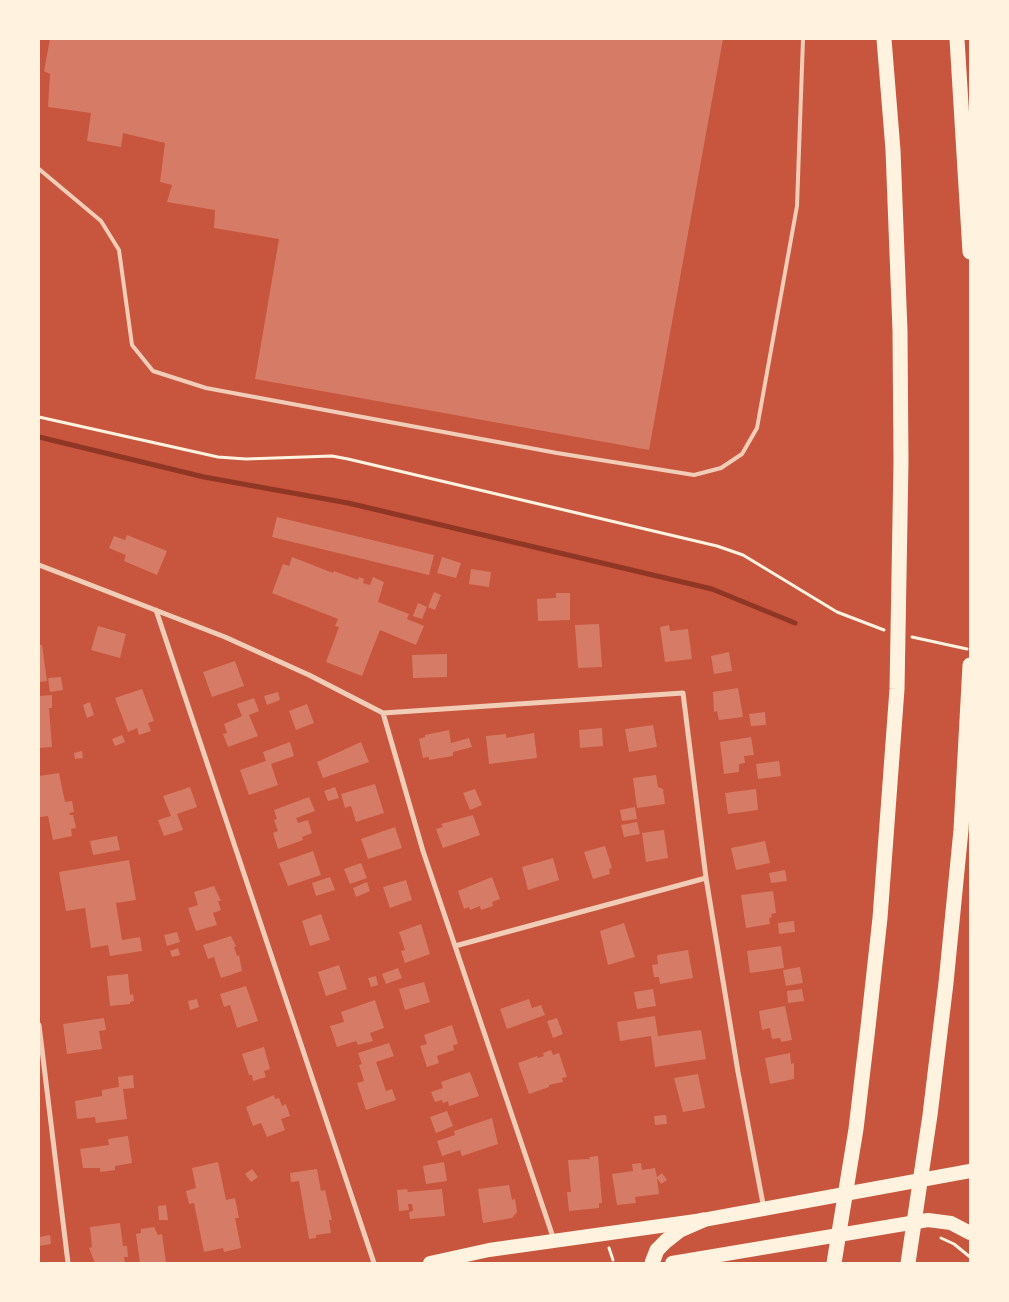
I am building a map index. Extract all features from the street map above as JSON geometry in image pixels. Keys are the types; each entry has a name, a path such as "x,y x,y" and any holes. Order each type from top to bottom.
{"highway":[{"path":"834,1263 856,1130 880,918 897,689 900,562 900,397 896,210 884,39"},
{"path":"957,39 970,252"},
{"path":"908,1263 930,1115 954,907 970,665"},
{"path":"430,1263 489,1250 703,1220 970,1171"},
{"path":"652,1263 657,1250 666,1241 680,1230 703,1220"},
{"path":"672,1263 928,1220 951,1223 970,1233"}],"street":[{"path":"39,565 225,637 309,675 382,713 683,693 706,878 738,1072 764,1209"},
{"path":"156,610 374,1263"},
{"path":"382,713 423,851 554,1240"},
{"path":"455,946 706,878"},
{"path":"39,1025 68,1263"}],"lane":[{"path":"39,169 101,220 119,250 132,344 153,372 216,389 547,451 694,475 721,468 742,454 757,428 797,206 803,39"}],"path":[{"path":"39,417 218,457 246,459 332,456 348,459 717,546 743,556 837,612 875,628 894,632"},
{"path":"903,635 970,650"},
{"path":"608,1243 613,1260"}],"building":[{"path":"50,39 723,39 649,450 255,379 279,239 214,228 215,210 167,202 172,185 160,182 165,143 123,133 121,147 87,141 91,113 48,107 50,74 44,71"},
{"path":"277,517 434,555 429,575 272,537"},
{"path":"127,535 167,551 157,575 124,561 126,555 109,548 114,536 125,540"},
{"path":"292,557 333,573 334,571 358,580 359,577 364,579 363,583 370,585 373,577 384,582 378,602 409,614 407,619 424,626 416,645 380,630 362,676 326,662 339,627 335,626 338,619 272,593 283,564 289,566"},
{"path":"442,557 461,563 456,578 437,573"},
{"path":"471,569 491,572 489,587 469,584"},
{"path":"434,592 441,595 435,610 428,607"},
{"path":"556,593 570,593 570,620 538,621 537,599 556,598"},
{"path":"418,603 427,607 422,619 413,616"},
{"path":"599,624 602,667 578,668 575,625"},
{"path":"669,625 670,631 688,629 692,659 665,662 660,627"},
{"path":"98,626 126,634 120,658 91,650"},
{"path":"39,645 42,645 47,681 39,682"},
{"path":"729,652 732,671 714,674 711,656"},
{"path":"447,654 447,677 413,678 412,655"},
{"path":"235,661 244,686 212,697 203,672"},
{"path":"61,677 63,690 50,692 48,678"},
{"path":"738,688 743,717 719,720 717,711 714,712 713,692"},
{"path":"142,689 154,721 148,723 151,731 139,735 137,728 128,732 115,698"},
{"path":"278,692 280,700 267,705 264,696"},
{"path":"52,695 52,708 49,708 52,747 39,748 39,696"},
{"path":"254,698 259,711 249,715 258,736 228,747 223,734 227,733 224,724 242,716 237,704"},
{"path":"90,702 94,715 87,718 83,705"},
{"path":"307,704 314,723 296,730 289,711"},
{"path":"765,712 766,725 751,726 749,714"},
{"path":"653,725 657,747 629,752 625,729"},
{"path":"602,728 603,746 580,748 579,730"},
{"path":"449,730 451,743 469,738 472,747 453,752 453,756 429,760 429,757 423,758 419,739 425,737 425,735"},
{"path":"534,733 537,758 489,764 486,736 506,734 506,738"},
{"path":"122,735 125,742 115,746 112,739"},
{"path":"751,737 754,755 744,756 745,763 739,764 739,772 724,774 720,742"},
{"path":"290,742 294,756 271,764 278,785 249,795 240,770 266,761 263,752"},
{"path":"361,742 369,762 323,778 317,762"},
{"path":"82,751 83,758 75,759 74,753"},
{"path":"779,761 781,776 758,779 756,764"},
{"path":"59,773 65,802 72,801 74,812 69,813 73,815 76,828 71,829 72,836 53,840 48,816 40,817 39,776"},
{"path":"656,775 658,787 663,789 665,804 637,808 633,778"},
{"path":"375,784 384,813 356,822 351,806 345,808 341,794"},
{"path":"190,787 197,807 177,814 183,830 164,836 158,820 171,816 163,796"},
{"path":"335,787 339,798 328,801 324,791"},
{"path":"475,789 482,805 470,810 463,793"},
{"path":"756,789 758,810 728,814 725,793"},
{"path":"309,797 315,811 296,818 298,823 308,820 312,833 302,837 303,840 278,849 273,833 278,831 274,820 277,819 274,810"},
{"path":"635,807 637,819 622,821 620,810"},
{"path":"473,815 480,835 443,848 436,829 443,827 441,824"},
{"path":"637,822 640,834 624,837 621,825"},
{"path":"395,827 402,848 368,859 361,839"},
{"path":"664,830 668,858 646,862 642,833"},
{"path":"117,836 120,850 93,855 90,841"},
{"path":"765,841 770,863 736,870 731,848"},
{"path":"605,846 612,868 609,869 610,874 593,879 584,852"},
{"path":"313,851 321,875 288,886 279,863"},
{"path":"553,858 559,880 528,890 522,867"},
{"path":"129,860 136,900 116,903 122,940 140,937 142,951 110,956 108,945 91,948 85,908 66,911 59,872"},
{"path":"361,863 367,878 350,884 344,869"},
{"path":"785,870 787,881 771,883 769,873"},
{"path":"330,877 335,890 316,896 312,883"},
{"path":"492,877 500,899 492,902 493,906 481,910 480,906 470,910 469,907 464,909 458,891"},
{"path":"406,880 412,900 390,908 383,887"},
{"path":"367,882 370,891 356,897 353,888"},
{"path":"214,886 221,901 218,901 221,910 213,913 217,925 196,931 188,908 198,905 194,892"},
{"path":"773,891 776,913 771,914 772,917 769,918 770,924 746,928 741,895"},
{"path":"321,914 330,940 310,946 302,921"},
{"path":"794,921 795,932 779,934 778,923"},
{"path":"624,923 635,957 608,965 600,931"},
{"path":"421,924 430,954 405,963 401,951 405,950 399,932"},
{"path":"177,932 180,942 167,946 164,935"},
{"path":"231,936 236,946 234,947 237,956 239,955 242,971 221,978 214,957 208,959 203,945"},
{"path":"781,946 784,968 750,973 747,951"},
{"path":"178,948 180,955 172,957 170,951"},
{"path":"688,950 693,978 660,984 659,977 654,977 652,965 658,964 657,955"},
{"path":"339,965 347,989 326,996 318,972"},
{"path":"800,967 803,983 786,986 783,970"},
{"path":"398,968 402,978 386,984 382,974"},
{"path":"128,974 130,995 133,994 134,1001 130,1002 130,1004 110,1006 107,976"},
{"path":"376,976 378,985 371,987 368,978"},
{"path":"424,982 430,1002 405,1010 399,989"},
{"path":"246,986 258,1021 237,1028 230,1005 224,1007 220,994"},
{"path":"653,989 656,1006 637,1009 634,992"},
{"path":"802,989 804,1001 788,1003 787,991"},
{"path":"197,999 199,1007 190,1010 188,1001"},
{"path":"529,999 532,1008 541,1005 545,1015 507,1029 500,1009"},
{"path":"375,1000 384,1028 370,1033 373,1041 358,1045 356,1041 337,1047 330,1026 344,1022 341,1012"},
{"path":"785,1006 792,1040 781,1042 780,1038 772,1039 770,1028 762,1030 759,1011"},
{"path":"655,1016 658,1036 701,1030 706,1059 655,1067 651,1036 620,1041 617,1022"},
{"path":"104,1018 106,1030 99,1031 102,1049 67,1054 63,1024"},
{"path":"557,1018 563,1034 553,1038 547,1021"},
{"path":"452,1025 458,1044 453,1045 454,1050 437,1056 439,1063 427,1067 420,1046 427,1044 424,1035"},
{"path":"389,1043 394,1056 376,1062 386,1091 392,1089 396,1100 366,1110 357,1083 364,1081 359,1065 362,1064 358,1053"},
{"path":"264,1047 270,1069 264,1071 266,1077 253,1081 242,1054"},
{"path":"551,1050 553,1055 559,1053 567,1077 562,1078 563,1082 549,1085 549,1087 529,1094 518,1063 537,1056 538,1058 544,1056 543,1053"},
{"path":"790,1053 791,1064 794,1063 794,1079 770,1084 765,1058"},
{"path":"470,1072 479,1096 449,1106 448,1101 443,1103 442,1100 435,1102 431,1092 443,1088 441,1082"},
{"path":"698,1074 705,1108 683,1112 674,1078"},
{"path":"133,1075 134,1088 123,1089 127,1119 96,1123 95,1117 77,1119 75,1101 102,1096 102,1090 119,1087 118,1077"},
{"path":"274,1095 275,1099 279,1098 282,1106 286,1104 290,1116 281,1119 285,1130 267,1137 261,1123 253,1126 246,1107"},
{"path":"447,1111 453,1126 436,1133 430,1117"},
{"path":"666,1115 667,1124 655,1125 654,1116"},
{"path":"492,1118 498,1144 462,1156 460,1150 442,1156 437,1141 455,1135 454,1131"},
{"path":"128,1136 132,1163 115,1166 115,1170 100,1172 100,1168 83,1168 80,1149 109,1145 108,1139"},
{"path":"598,1156 602,1203 599,1203 599,1208 569,1211 567,1192 571,1192 568,1160 590,1159 589,1157"},
{"path":"218,1162 226,1200 235,1198 239,1218 235,1218 241,1248 224,1252 223,1248 204,1252 194,1203 189,1204 186,1191 196,1188 192,1168"},
{"path":"444,1162 447,1181 426,1184 423,1166"},
{"path":"641,1163 642,1170 655,1168 657,1177 662,1173 667,1180 661,1184 657,1178 659,1194 635,1197 636,1203 617,1205 612,1174 633,1171 632,1164"},
{"path":"252,1169 258,1177 251,1182 245,1174"},
{"path":"317,1169 321,1191 325,1190 332,1220 329,1220 331,1233 316,1235 316,1238 309,1239 299,1181 291,1182 290,1173"},
{"path":"509,1185 512,1200 515,1199 517,1212 512,1218 483,1223 478,1189"},
{"path":"407,1189 408,1192 442,1189 445,1216 410,1219 409,1212 413,1211 412,1204 408,1204 409,1210 399,1211 397,1190"},
{"path":"166,1205 168,1220 159,1220 158,1206"},
{"path":"120,1223 123,1246 127,1246 128,1257 124,1257 125,1263 95,1263 89,1248 92,1247 90,1227"},
{"path":"154,1227 158,1235 162,1234 166,1263 140,1263 136,1234 141,1233 141,1229"},
{"path":"50,1235 51,1244 39,1246 39,1237"}],"waterway":[{"path":"39,437 204,477 348,503 712,589 795,623"}]}
